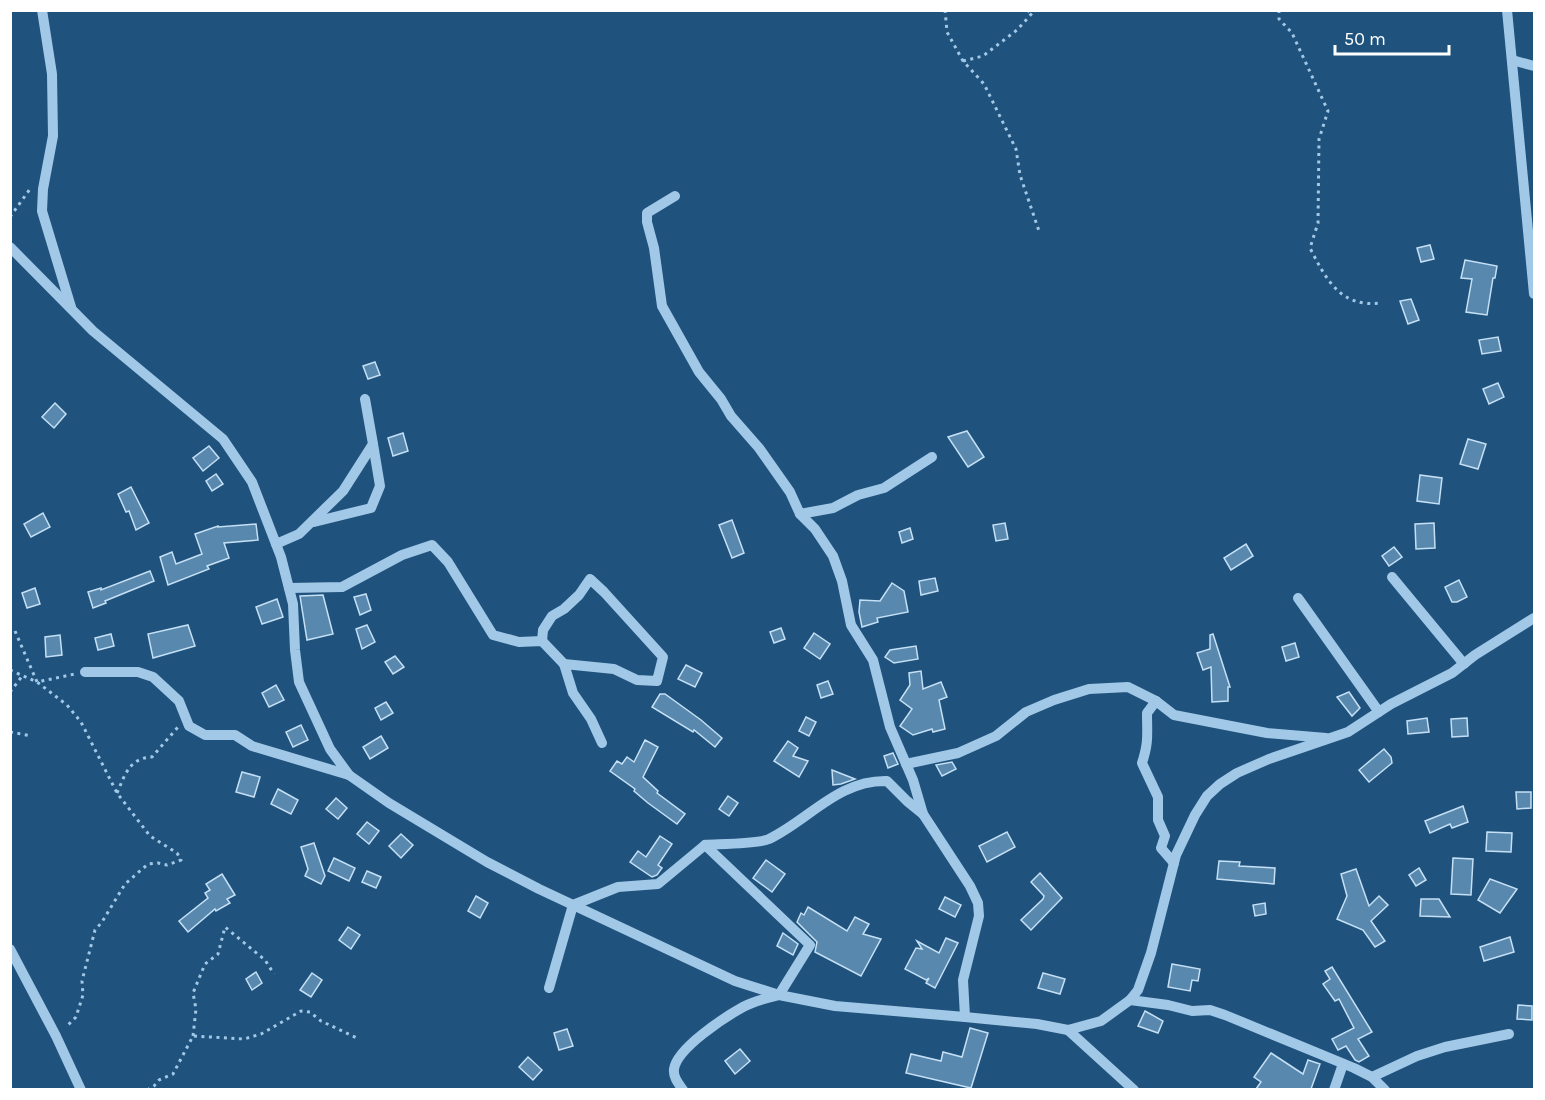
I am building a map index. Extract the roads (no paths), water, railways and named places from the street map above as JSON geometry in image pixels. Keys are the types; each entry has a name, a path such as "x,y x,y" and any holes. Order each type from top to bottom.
{"street":[{"path":"42,10 52,84 53,136 43,189 42,211 72,310"},
{"path":"1507,10 1534,294"},
{"path":"1512,60 1534,66"},
{"path":"675,196 647,213 662,306 699,372 722,399 731,416 759,448 790,492 800,514 815,529 832,556 842,581 851,625 873,660 890,727 906,764 923,814 970,886 979,909 963,980 965,1017"},
{"path":"10,247 72,310 150,380 223,439 252,482 276,544 293,604 299,682 330,749 349,775"},
{"path":"311,522 371,508 380,486 365,399"},
{"path":"276,544 299,534 343,491 373,444"},
{"path":"800,514 833,508 858,495 884,488 932,457"},
{"path":"289,588 342,587 402,555 432,545 448,562 493,635 519,642 542,641 564,664 573,693 591,719 602,743"},
{"path":"1392,577 1464,663"},
{"path":"542,641 543,630 552,616 564,609 579,595 590,579 663,657 657,681 637,680 614,669 564,664"},
{"path":"1298,598 1379,711"},
{"path":"85,672 138,672 153,677 179,701 189,726 205,735 235,735 252,746 349,775 390,803 487,862 735,981 779,995 835,1006 1037,1024 1068,1030 1101,1021 1130,1000 1138,990 1148,962 1174,863 1195,815 1207,796 1220,784 1237,773 1269,759 1348,732 1379,711 1452,673 1534,618"},
{"path":"906,764 958,753 996,736 1026,712 1089,689 1128,687 1156,701 1174,715 1267,733 1329,739"},
{"path":"1156,701 1147,713 1149,731 1142,764 1158,797 1158,820 1165,836 1161,848 1174,863"},
{"path":"573,905 618,887 658,884 705,845 767,840 846,789 870,780 887,781 923,814"},
{"path":"683,1089 675,1079 673,1071 681,1054 702,1035 744,1006 779,995 810,945 705,845"},
{"path":"549,988 573,905"},
{"path":"10,949 81,1089"},
{"path":"1130,1000 1192,1011 1210,1010 1372,1077 1384,1089"},
{"path":"1068,1030 1134,1089"},
{"path":"1372,1077 1417,1056 1444,1047 1509,1034"},
{"path":"1334,1089 1343,1064"}]}
